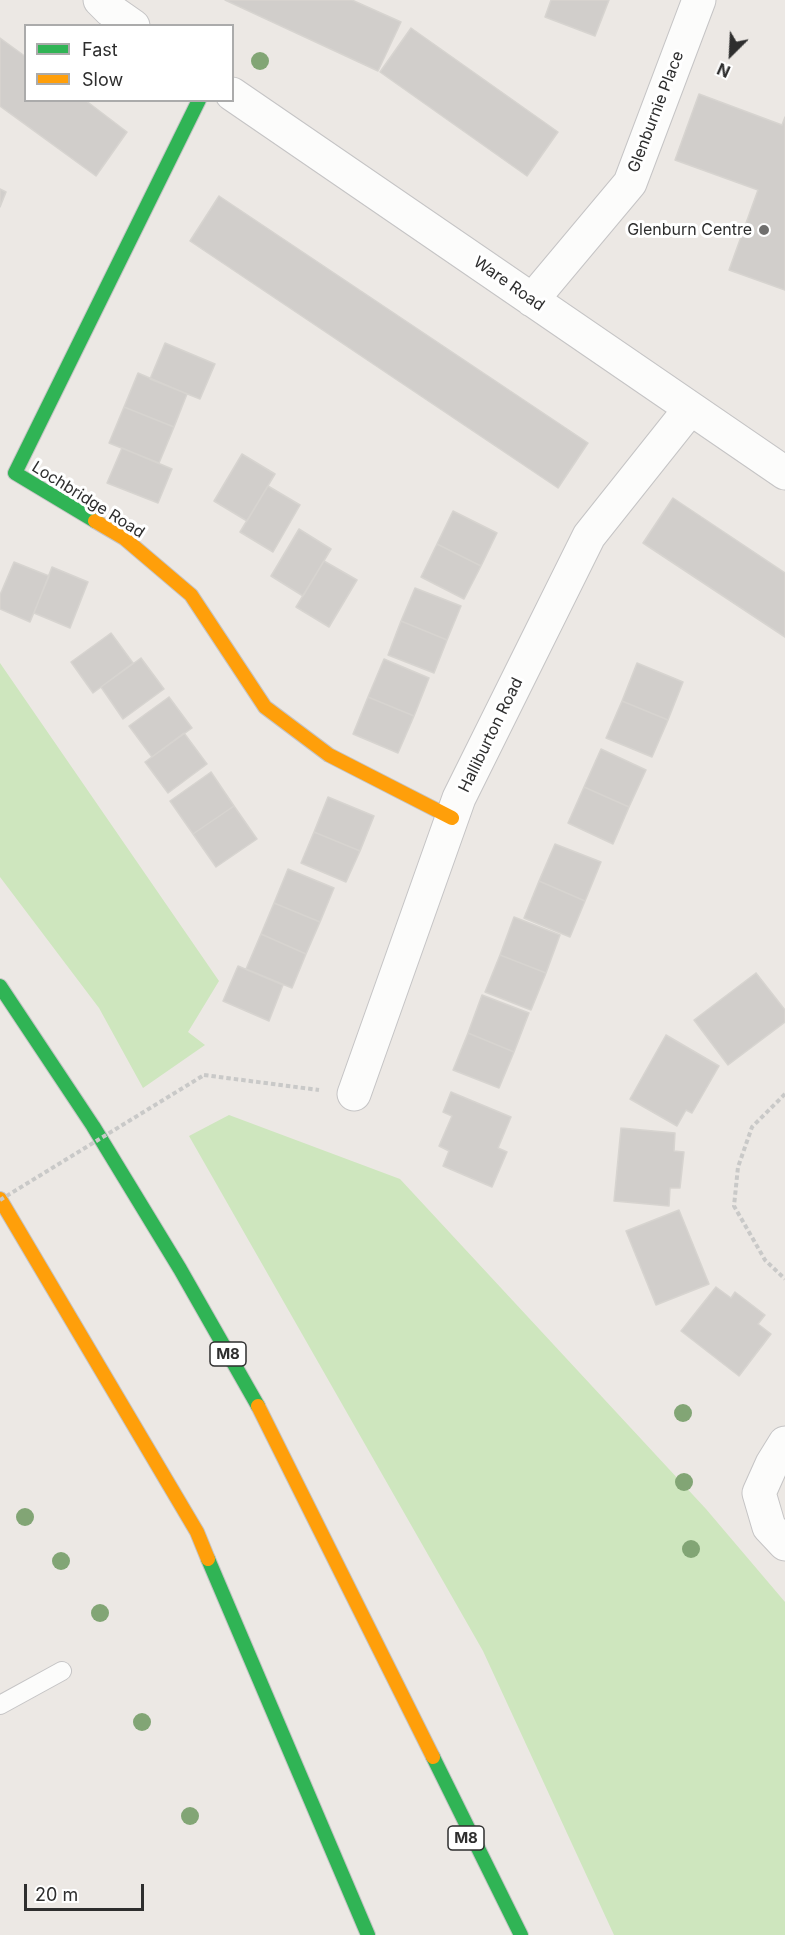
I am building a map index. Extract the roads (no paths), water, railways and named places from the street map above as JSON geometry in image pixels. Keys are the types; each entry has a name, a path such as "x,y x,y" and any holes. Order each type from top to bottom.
{"main road":[{"name":"Lochbridge Road","path":"198,102 15,474 124,538 191,595 265,707 329,755 452,818"},
{"name":"M8","path":"0,986 100,1136 180,1269 264,1416 425,1740 507,1935"},
{"path":"0,1199 197,1532 368,1935"},
{"path":"425,1740 520,1935"}],"street":[{"name":"Glenburnie Place","path":"532,300 630,183 699,0"},
{"name":"Ware Road","path":"234,95 785,473"},
{"name":"Halliburton Road","path":"354,1094 459,798 589,536 690,409"},
{"path":"778,1454 759,1494 770,1527 785,1544"}],"lane":[{"path":"0,1705 62,1671"}],"place":[{"name":"Glenburn Centre","path":"764,230"}]}
